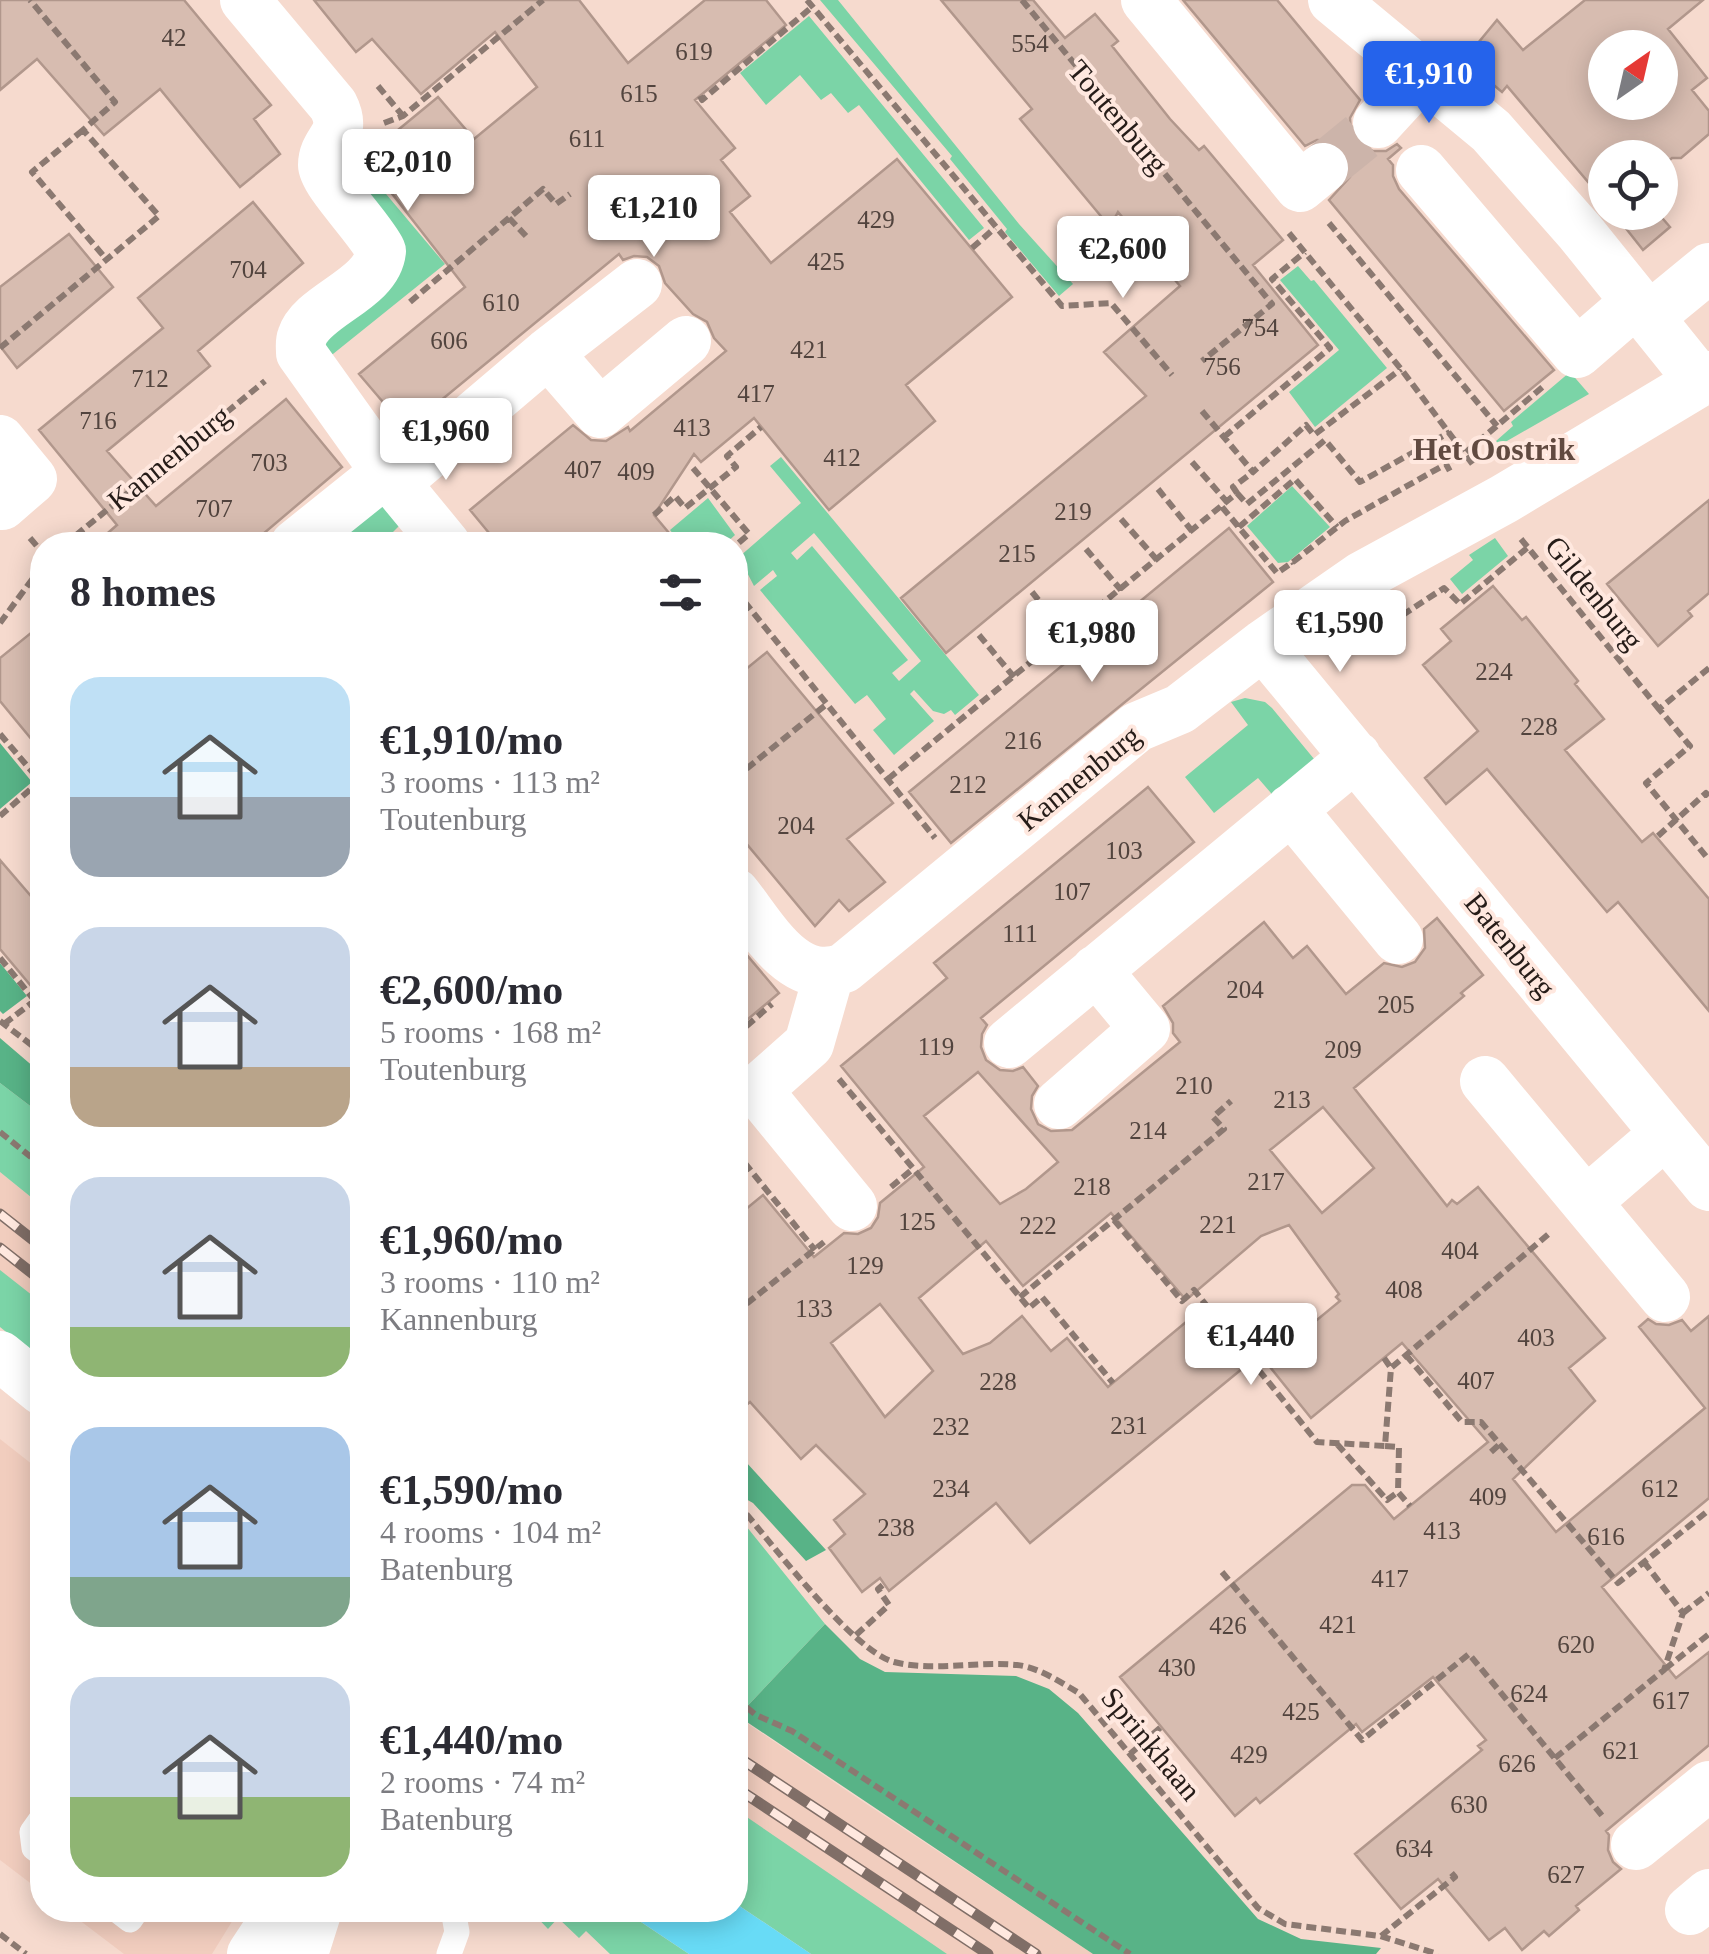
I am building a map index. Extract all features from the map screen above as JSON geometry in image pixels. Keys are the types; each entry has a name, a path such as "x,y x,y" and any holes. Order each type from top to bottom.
{"street":[{"path":"245,0 332,105 339,118 338,131 322,161 325,177 372,233 381,251 375,271 310,324 302,336 301,353 391,478 435,532"},
{"path":"1146,0 1312,177"},
{"path":"1363,9 1422,74 1491,131 1580,232 1641,310 1705,378"},
{"path":"1378,123 1422,74"},
{"path":"1421,170 1577,352 1709,268"},
{"path":"314,532 391,478 637,284"},
{"path":"548,353 600,413 686,342"},
{"name":"Kannenburg","path":"830,974 844,968 1137,727 1180,709 1262,645 1489,492 1705,378"},
{"path":"0,440 32,480 2,505 0,502"},
{"name":"Batenburg","path":"1262,645 1709,1186"},
{"path":"1009,1043 1356,756"},
{"path":"1291,809 1398,938"},
{"path":"748,909 791,961 808,972 830,974 809,1044 757,1090 852,1206"},
{"path":"1058,1104 1145,1030 1096,970"},
{"path":"1485,1081 1665,1297"},
{"path":"1586,1202 1664,1134"},
{"path":"0,1356 30,1380"},
{"path":"1636,1844 1709,1786"},
{"path":"252,1954 273,1922"},
{"path":"303,1954 313,1922"}],"lane":[{"path":"449,1954 457,1932 455,1922"}],"path":[{"path":"30,0 115,102 32,172 106,260"},
{"path":"338,131 402,116 544,0"},
{"name":"Toutenburg","path":"1022,0 1272,304 1202,361"},
{"path":"700,96 702,100 810,3 1062,306 1112,303 1172,375"},
{"path":"0,348 159,216 84,130"},
{"path":"1312,177 1497,426"},
{"path":"405,308 544,189 556,204 570,194"},
{"path":"509,218 526,236"},
{"path":"972,248 996,228"},
{"path":"1192,462 1278,574 1336,528 1446,464 1461,492 1489,492 1466,452 1305,252 1261,287"},
{"path":"1224,437 1330,348 1272,279"},
{"path":"1466,452 1564,369 1577,352"},
{"path":"1314,435 1401,369"},
{"name":"Kannenburg","path":"80,532 268,379 274,370"},
{"path":"1202,412 1253,472"},
{"path":"1322,444 1306,425 1233,488 1247,504 1322,444 1325,440 1360,482 1450,432"},
{"path":"654,515 675,496 685,508 736,467 727,456 760,427"},
{"path":"694,468 747,532"},
{"path":"1239,527 1295,479 1336,528"},
{"path":"1158,489 1192,532"},
{"name":"Gildenburg","path":"1489,492 1527,548 1690,746 1646,783 1709,860"},
{"path":"888,779 1237,493"},
{"path":"1121,519 1157,560"},
{"path":"1293,562 1300,570 1284,583 1349,650 1444,588 1460,604 1527,548"},
{"path":"1086,549 1121,590"},
{"path":"0,623 30,582"},
{"path":"1032,592 1066,634"},
{"path":"748,606 963,872"},
{"path":"979,635 1014,677"},
{"path":"1659,708 1709,668"},
{"path":"748,768 828,703"},
{"path":"0,734 30,770"},
{"path":"0,816 30,790"},
{"path":"1658,836 1706,793 1709,796"},
{"path":"0,958 30,989"},
{"path":"30,1004 2,1023 30,1044"},
{"path":"809,1044 1029,1308 1042,1297 1113,1382"},
{"path":"1020,1297 1224,1129 1213,1117 1232,1101"},
{"path":"0,1132 30,1156"},
{"path":"748,1167 814,1250"},
{"path":"1390,1368 1586,1202"},
{"path":"748,1303 832,1235 838,1215 852,1206"},
{"path":"1114,1220 1182,1301 1194,1290 1317,1442 1400,1447 1398,1492 1410,1506"},
{"path":"1202,1318 1212,1310"},
{"path":"1406,1355 1462,1422 1481,1422 1618,1583 1709,1510"},
{"path":"1384,1358 1390,1368 1385,1446"},
{"path":"1298,1418 1306,1412"},
{"path":"1336,1443 1387,1500 1398,1492"},
{"path":"1491,1452 1500,1444"},
{"name":"Sprinkhaan","path":"748,1516 874,1653 894,1662 936,1666 1020,1664 1079,1693 1258,1908 1286,1924 1380,1936 1438,1954"},
{"path":"1644,1562 1683,1612"},
{"path":"1222,1572 1362,1740 1470,1654 1555,1758 1559,1769 1591,1802"},
{"path":"856,1635 890,1604 878,1589 884,1584"},
{"path":"1664,1670 1683,1612 1709,1593"},
{"path":"1555,1758 1709,1634"},
{"path":"748,1709 792,1731 1130,1954"},
{"path":"1130,1754 1161,1726"},
{"path":"1380,1936 1455,1877 1449,1870"},
{"path":"0,1934 26,1954"}],"shaded area":[{"path":"0,1172 30,1196 30,1338 0,1314"},
{"path":"0,1439 30,1463 30,1883 0,1860"},
{"path":"748,1724 1093,1954 922,1954 748,1839"},
{"path":"82,1922 232,1922 212,1954 124,1954"}],"green space":[{"path":"820,0 838,0 1019,224 1073,284 1059,296 1005,232 1007,229 950,159 952,156"},
{"path":"809,16 984,228 969,240 859,105 848,113 831,93 821,100 800,75 766,105 740,73"},
{"path":"349,150 445,264 328,358 324,337 384,286 340,174"},
{"path":"1298,266 1387,368 1315,427 1289,392 1339,350 1280,280"},
{"path":"1570,372 1589,394 1500,445 1496,441 1513,426 1511,422"},
{"path":"781,457 979,695 955,715 951,710 944,714 933,711 914,690 910,694 934,721 894,755 873,730 886,719 867,695 855,704 760,590 777,576 773,570 754,586 748,574 748,549 801,503 770,466","holes":["814,533 921,661 899,681 892,673 908,660 812,546 797,560 791,553"]},
{"path":"1292,486 1330,527 1288,562 1278,563 1247,526"},
{"path":"708,498 733,532 672,532"},
{"path":"383,505 407,518 393,532 349,532"},
{"path":"1495,538 1508,556 1462,594 1450,579 1473,560 1469,555"},
{"path":"1245,698 1265,702 1272,708 1319,765 1276,799 1258,778 1214,813 1185,777 1248,725 1231,702"},
{"path":"0,743 30,784 0,809"},
{"path":"0,963 27,996 3,1014 0,1011"},
{"path":"0,1038 30,1064 30,1106 0,1083"},
{"path":"0,1083 30,1106 30,1196 0,1172"},
{"path":"0,1270 30,1294 30,1351 0,1327"},
{"path":"748,1464 826,1550 806,1561 748,1500"},
{"path":"748,1528 825,1624 748,1705"},
{"path":"825,1624 860,1659 885,1672 1016,1676 1049,1689 1078,1713 1258,1919 1301,1939 1381,1948 1376,1954 1093,1954 748,1723 748,1705"},
{"path":"748,1818 947,1954 811,1954 748,1912"},
{"path":"562,1922 641,1922 689,1954 610,1954 586,1931 579,1938"}],"water":[{"path":"748,1912 811,1954 689,1954 641,1922 748,1922"}],"building":[{"path":"0,0 184,0 271,105 254,119 280,154 240,187 160,89 104,135 37,59 0,90"},
{"path":"314,0 579,0 628,63 705,0 766,0 786,25 695,100 735,148 721,160 750,196 730,212 771,263 897,159 1012,297 906,385 935,421 829,510 754,418 701,462 694,454 654,515 668,532 488,532 470,510 573,425 591,440 606,441 628,427 630,431 726,351 707,322 693,314 665,283 659,266 647,257 623,260 619,254 406,429 359,374 465,287 364,158 438,97 474,139 537,87 495,32 421,94 372,39 356,52"},
{"path":"941,0 1033,0 1065,38 1095,14 1118,41 1112,46 1170,119 1199,150 1204,146 1283,240 1253,265 1318,345 946,653 901,598 1146,396 1104,352 1180,286 1118,212 1110,227 1020,119 1032,109"},
{"path":"1183,0 1277,0 1360,100 1350,118 1351,132 1358,143 1373,151 1386,151 1397,144 1401,148 1388,159 1399,189 1554,370 1504,411 1329,200 1350,177 1351,162 1346,151 1332,141 1317,140 1305,146"},
{"path":"1585,0 1703,0 1669,30 1588,30 1588,120 1678,120 1678,42 1707,78 1692,90 1709,111 1709,134 1681,158 1678,140 1588,140 1588,182 1507,86 1502,92 1464,60 1497,20 1523,50"},
{"path":"253,202 303,263 198,351 210,366 107,451 156,506 286,399 342,467 265,532 109,532 117,525 39,430 163,328 138,298"},
{"path":"1627,230 1666,230 1643,250"},
{"path":"69,234 113,287 17,368 0,346 0,287"},
{"path":"1709,500 1709,593 1688,611 1692,616 1658,646 1607,584"},
{"path":"1229,528 1273,582 951,843 909,792"},
{"path":"1493,586 1522,620 1526,617 1604,719 1565,750 1642,842 1653,833 1709,899 1709,1011 1618,902 1607,912 1487,769 1446,804 1425,778 1478,731 1423,665 1451,641 1441,629"},
{"path":"30,634 30,737 0,701 0,658"},
{"path":"767,652 893,803 847,839 885,882 849,911 839,900 815,926 748,846 748,667"},
{"path":"1148,787 1194,842 981,1018 987,1025 981,1047 986,1060 1000,1070 1023,1067 1038,1086 1031,1109 1038,1124 1051,1131 1072,1130 1180,1042 1163,1006 1264,922 1293,958 1307,946 1346,994 1384,963 1402,967 1415,962 1425,948 1424,929 1437,918 1483,975 1461,993 1464,996 1354,1088 1447,1206 1452,1200 1457,1204 1478,1187 1605,1338 1569,1368 1595,1401 1513,1479 1556,1532 1705,1408 1639,1327 1648,1319 1669,1325 1682,1320 1691,1331 1709,1316 1709,1498 1602,1587 1676,1678 1709,1652 1709,1745 1606,1831 1608,1850 1621,1869 1576,1906 1579,1910 1549,1936 1544,1931 1522,1950 1505,1928 1489,1940 1438,1879 1401,1909 1355,1854 1482,1750 1478,1746 1486,1740 1433,1677 1362,1732 1356,1724 1260,1803 1256,1798 1235,1816 1120,1677 1352,1485 1365,1485 1394,1519 1488,1442 1402,1343 1311,1418 1266,1362 1340,1301 1336,1297 1339,1294 1289,1225 1261,1236 1186,1300 1111,1213 1023,1286 986,1241 919,1298 963,1354 990,1343 1022,1316 1051,1351 1067,1338 1108,1387 1198,1312 1243,1368 1030,1543 996,1503 889,1591 880,1578 862,1592 829,1548 845,1534 834,1520 865,1494 816,1445 801,1459 748,1404 748,1207 763,1195 814,1257 844,1233 858,1234 871,1228 880,1203 924,1167 841,1066 947,978 934,963","holes":["978,1072 1058,1162 1026,1189 1000,1204 924,1116","1323,1107 1374,1168 1322,1213 1270,1150","880,1304 933,1371 885,1417 831,1343"]},
{"path":"0,860 30,895 30,985 0,949"},
{"path":"748,956 779,993 748,1019"}],"tunnel":[{"path":"1323,168 1378,123"}],"railway":[{"path":"0,1214 30,1238"},
{"path":"0,1248 30,1272"},
{"path":"748,1764 1036,1954"},
{"path":"748,1796 988,1954"}],"district":[{"name":"Het Oostrik","path":"1494,449"}]}
